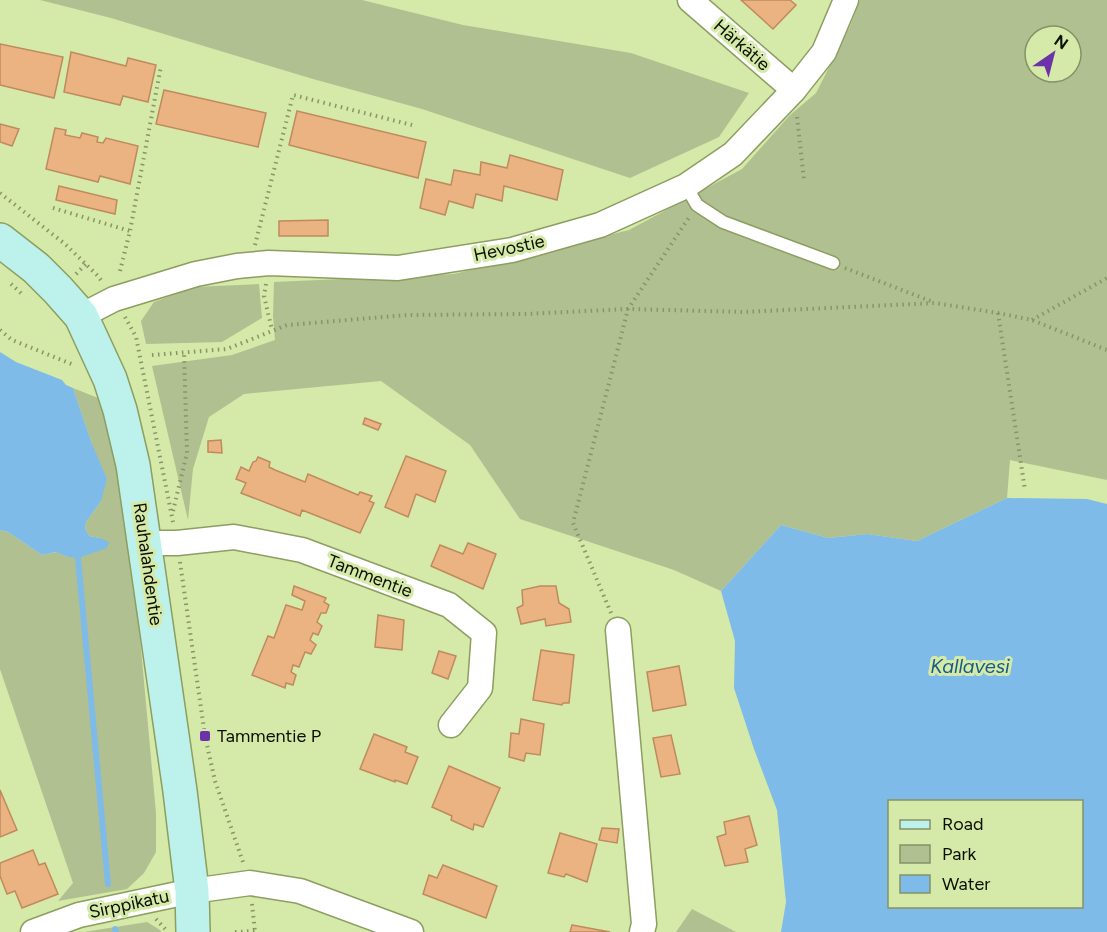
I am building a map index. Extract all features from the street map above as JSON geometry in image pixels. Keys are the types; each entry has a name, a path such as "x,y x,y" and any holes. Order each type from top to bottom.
{"main road":[{"name":"Rauhalahdentie","path":"0,240 36,268 81,316 110,379 120,410 134,465 180,791 192,891 193,932"}],"street":[{"name":"Härkätie","path":"690,0 794,90"},
{"name":"Hevostie","path":"81,316 114,299 196,274 237,266 262,257 398,268 512,250 692,196 794,90 824,52 846,0"},
{"name":"Tammentie","path":"145,543 177,543 234,537 302,550 449,605 484,633 480,688 451,725"},
{"path":"618,630 643,928"},
{"name":"Sirppikatu","path":"33,932 80,915 192,891 250,883 300,891 411,932"}],"lane":[{"path":"692,196 723,222 833,263"}],"path":[{"path":"120,271 130,231 161,66"},
{"path":"794,90 804,180"},
{"path":"272,330 264,296 262,257 293,95 412,125"},
{"path":"618,630 573,523 628,309 692,196"},
{"path":"53,208 130,231"},
{"path":"833,263 935,303"},
{"path":"1032,320 1107,278"},
{"path":"152,355 226,349 287,325 407,315 525,314 628,309 743,312 935,303 1032,320 1107,350"},
{"path":"998,313 1025,490"},
{"path":"0,330 12,340 77,366"},
{"path":"172,514 187,453 184,352"},
{"path":"235,932 255,931"}],"green space":[{"path":"40,0 362,0 463,25 631,53 749,93 719,137 630,178 422,109 313,79 111,18"},
{"path":"860,0 1107,0 1107,480 1010,460 1007,498 917,541 867,534 828,538 781,525 721,591 674,570 520,519 470,445 381,381 244,394 209,417 193,469 188,520 152,366 232,355 275,340 274,282 454,274 629,230 742,169 790,115 816,93 850,26"},
{"path":"259,284 262,318 222,342 146,344 141,321 154,302 194,287"},
{"path":"73,388 98,398 109,420 134,572 156,813 156,852 144,873 127,889 58,901 73,883 0,669 0,530 8,532 42,555 57,552 68,557 100,538 89,536 85,528 86,522 101,501 92,444"},
{"path":"692,909 736,932 676,932"},
{"path":"147,922 161,932 84,932"}],"water":[{"path":"0,352 16,362 62,380 73,388 92,444 107,479 101,501 86,522 85,528 89,536 109,542 107,548 78,558 56,552 42,555 8,532 0,530"},
{"name":"Kallavesi","path":"1007,498 1087,499 1107,504 1107,932 781,932 786,902 777,810 734,688 735,641 721,591 781,525 828,538 867,534 917,541"}],"building":[{"path":"741,0 790,0 796,5 773,29"},
{"path":"0,44 63,57 54,98 0,85"},
{"path":"71,52 126,66 128,58 156,65 148,102 123,96 120,105 64,92"},
{"path":"164,90 266,113 258,147 156,124"},
{"path":"297,111 426,142 418,178 289,145"},
{"path":"0,124 19,129 12,146 0,142"},
{"path":"55,128 66,130 65,135 80,138 82,133 98,137 97,142 103,143 106,138 138,146 130,184 100,176 98,182 46,169"},
{"path":"510,155 563,170 557,200 504,186 502,201 476,194 473,208 449,201 445,215 420,208 426,179 451,185 454,170 480,175 481,162 507,168"},
{"path":"59,186 117,200 115,214 56,200"},
{"path":"328,220 328,236 279,236 279,221"},
{"path":"365,418 381,424 378,430 363,424"},
{"path":"221,440 222,453 208,452 208,441"},
{"path":"406,456 446,471 435,502 416,494 408,517 385,507"},
{"path":"258,457 270,462 269,467 305,482 308,474 358,495 360,492 372,496 369,501 374,503 360,533 302,510 300,516 241,493 246,483 236,479 241,467 249,471"},
{"path":"468,543 496,554 483,589 431,566 440,545 463,554"},
{"path":"294,586 326,598 324,602 329,605 326,613 321,613 317,622 322,626 318,635 313,633 310,640 316,645 311,654 305,652 299,667 293,665 291,672 296,675 293,685 286,683 285,688 252,675 268,636 274,638 286,605 302,610 305,601 292,595"},
{"path":"540,586 556,586 559,603 569,609 571,622 546,626 545,619 521,624 517,608 523,605 522,590"},
{"path":"378,615 404,620 402,650 375,647"},
{"path":"541,650 574,655 569,703 562,705 533,700"},
{"path":"439,651 456,656 448,679 432,673"},
{"path":"679,666 686,705 653,711 647,672"},
{"path":"521,719 544,724 540,755 526,753 524,761 509,757 511,733 519,734"},
{"path":"374,734 407,747 405,752 418,757 407,784 360,769"},
{"path":"671,735 680,774 661,777 653,738"},
{"path":"449,766 500,788 483,827 474,824 473,830 451,820 452,816 432,807"},
{"path":"0,790 17,830 0,837"},
{"path":"749,816 757,845 745,849 748,862 725,866 717,837 726,834 724,822"},
{"path":"602,828 619,829 617,843 599,840"},
{"path":"560,833 597,844 587,882 566,874 564,877 548,873"},
{"path":"33,850 39,865 45,863 58,894 22,908 15,891 7,894 0,876 0,863"},
{"path":"443,865 497,886 486,918 423,894 429,875 437,878"},
{"path":"572,925 610,932 570,932"}],"waterway":[{"path":"78,558 108,884"}],"place":[{"name":"Tammentie P","path":"205,736"}]}
